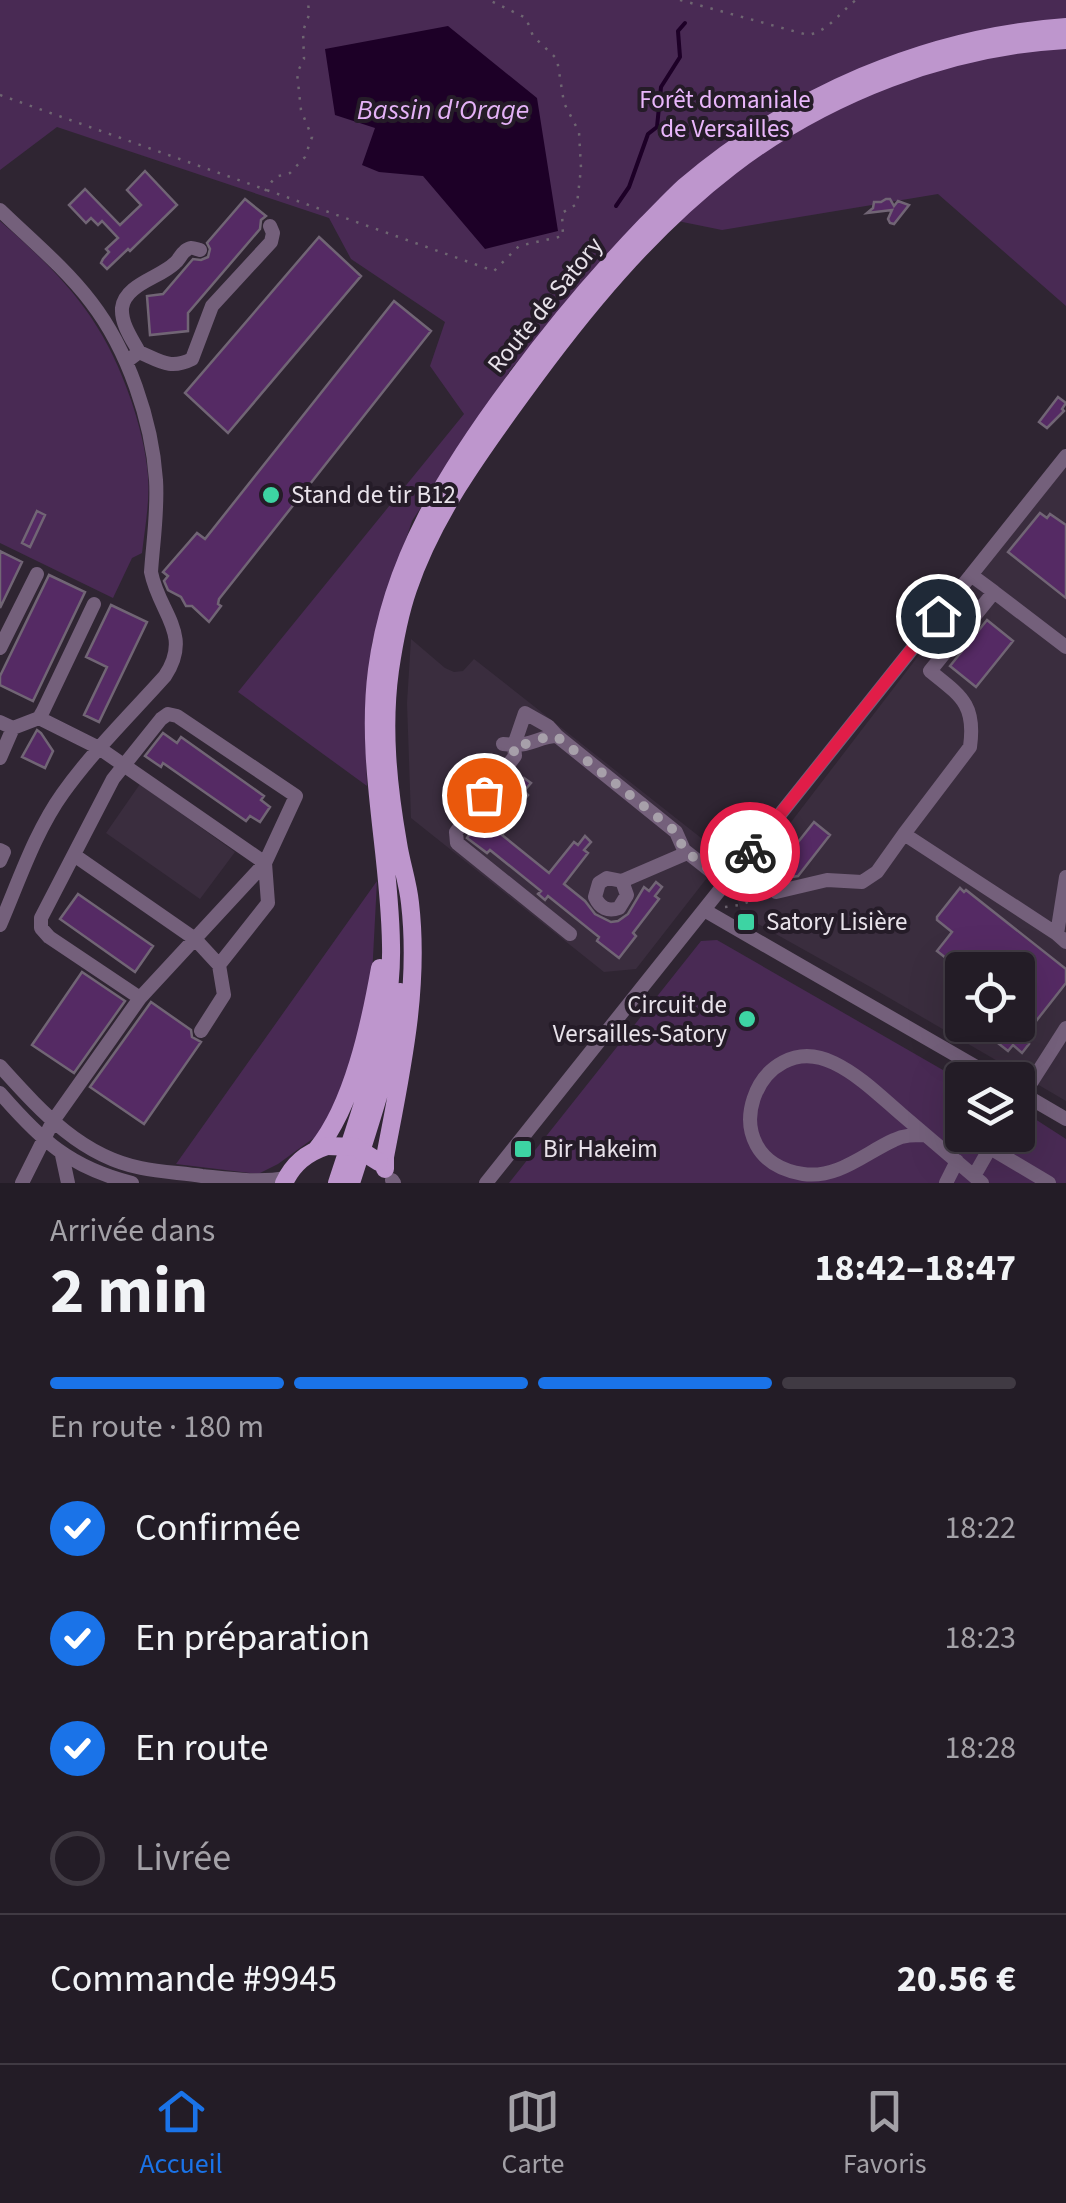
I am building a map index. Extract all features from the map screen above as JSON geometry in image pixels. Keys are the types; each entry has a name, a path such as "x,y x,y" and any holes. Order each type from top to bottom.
{"main road":[{"name":"Route de Satory","path":"386,868 372,726 382,641 395,588 436,496 478,430 550,334 609,263 681,190 773,122 890,64 961,42 1066,27"},
{"name":"Route de Satory","path":"398,847 388,778 386,727 390,673 407,591 448,503 562,339 619,272 692,200 781,132 838,101 898,76 960,56 1023,42 1066,40"},
{"path":"389,1175 385,1157 409,1029 413,985 410,900 398,847"},
{"path":"351,1183 384,1080 397,1023 403,969 398,847"},
{"path":"322,1148 344,1098 370,1018 383,944 386,868"},
{"path":"337,1183 374,1067 385,1016 391,946 386,868"},
{"path":"285,1180 299,1160 322,1148 355,1148 389,1175"}],"street":[{"path":"2,214 64,270 133,357 179,365 192,359 212,306 271,242 274,234 270,226"},
{"path":"0,925 62,794 165,676 177,652 173,624 151,572 154,460 122,312 129,293 175,264 185,250 200,250"},
{"path":"486,1183 1066,456"},
{"path":"0,648 37,574"},
{"path":"971,575 1066,647"},
{"path":"776,892 828,880 862,882 877,872 970,748 968,706 930,670 994,592"},
{"path":"38,718 94,604"},
{"path":"570,934 457,842 456,832 514,756 509,744 525,713 548,726 676,832 686,853 726,882"},
{"path":"22,1183 54,1121 140,998 265,863 296,796 177,716 168,714 113,780 41,918 42,928 50,936 140,998"},
{"path":"0,758 7,725 38,718 100,748 265,863"},
{"path":"509,744 524,746 556,736"},
{"path":"904,834 1062,938 1066,877"},
{"path":"0,850 4,852 0,860"},
{"path":"622,881 686,853"},
{"path":"74,855 194,939 219,965 224,995 201,1031"},
{"path":"219,965 268,903 265,863"},
{"path":"704,910 969,1062"},
{"path":"1035,1072 1066,1028"},
{"path":"924,1134 898,1138 836,1171 809,1175 780,1167 767,1158 752,1136 750,1114 760,1085 774,1068 791,1060 814,1057 834,1063 870,1088 978,1179 990,1152"},
{"path":"0,1066 78,1142 108,1158 139,1168 266,1182 285,1180"},
{"path":"0,1093 43,1140 62,1154 132,1183"},
{"path":"1035,1103 1066,1118"},
{"path":"1007,1152 1049,1183"},
{"path":"62,1154 68,1183"},
{"path":"946,1183 957,1162"},
{"path":"84,1166 86,1183"}],"path":[{"path":"265,190 275,177 290,173 305,157 312,137 300,110 296,73 304,59 308,0"},
{"path":"0,96 494,270 519,246 564,236 562,213 577,204 582,168 579,132 564,104 557,59 533,36 526,18 489,0"},
{"path":"682,0 808,35 832,24 856,0"},
{"path":"740,905 776,892"}],"shaded area":[{"path":"1066,463 1066,1101 1035,1083 1035,1062 999,1062 965,1042 1035,1042 1035,952 945,952 945,1030 742,915 736,894"},
{"path":"411,639 454,672 463,671 474,659 724,856 636,969 604,972 411,818 407,703"},
{"path":"140,784 235,852 200,899 106,833"}],"green space":[{"name":"Forêt domaniale de Versailles","path":"0,0 1066,0 1066,306 938,194 722,230 653,216 512,368 412,521 372,643 365,719 367,786 238,692 464,414 430,366 445,322 351,259 329,218 57,127 0,170"},
{"path":"0,221 44,261 94,322 120,371 137,418 148,485 142,553 132,558 113,598 0,543"},
{"path":"377,881 372,976 349,1073 322,1132 258,1174 176,1164"},
{"name":"Circuit de Versailles-Satory","path":"717,940 945,1071 945,1152 1035,1152 1035,1119 1066,1139 1066,1183 509,1183 701,941"}],"water":[{"name":"Bassin d'Orage","path":"448,26 537,98 558,231 485,249 423,176 379,172 362,165 375,128 335,115 325,49"}],"building":[{"path":"145,171 177,205 107,269 101,263 109,252 106,249 118,238 102,221 98,225 91,218 86,223 69,205 85,189 120,225 141,205 127,190"},
{"path":"245,199 266,216 260,229 188,313 188,331 150,335 147,296 163,294 193,259 208,257 207,243"},
{"path":"886,199 894,206 898,201 909,205 894,224 888,219 892,210 867,213 874,202"},
{"path":"319,237 361,276 228,433 185,393"},
{"name":"Stand de tir B12","path":"394,301 431,331 219,599 221,606 209,622 168,590 164,581 168,576 163,572 197,533 205,539"},
{"path":"1058,397 1066,403 1064,411 1047,428 1039,422"},
{"path":"37,511 45,515 30,547 22,543"},
{"path":"1040,513 1047,518 1050,514 1066,525 1066,598 1008,552"},
{"path":"0,551 22,562 0,608"},
{"path":"49,575 85,592 33,701 0,685 0,676"},
{"path":"111,605 147,622 99,722 84,715 107,667 86,657"},
{"path":"987,620 1013,641 976,687 950,666"},
{"path":"37,730 53,751 45,768 22,757"},
{"path":"163,733 177,743 181,737 264,796 261,800 270,807 260,822 250,816 246,821 163,763 161,767 145,756"},
{"path":"524,778 531,783 524,791 528,795 501,828 505,831 502,835 549,873 574,842 578,845 585,836 591,842 584,850 588,853 564,884 595,914 618,921 628,914 644,887 649,891 656,882 662,887 655,896 659,899 619,958 597,941 599,937 548,896 545,900 538,894 541,891 490,850 487,853 467,838 483,814 486,817 513,783 517,786"},
{"path":"814,822 830,835 798,876 792,877 779,866"},
{"path":"960,888 966,890 1066,969 1066,983 1035,1022 1035,952 945,952 945,957 937,951 952,932 937,917"},
{"path":"78,894 153,946 135,972 60,919"},
{"path":"82,972 125,1001 74,1073 32,1045"},
{"path":"151,1002 191,1030 192,1037 201,1042 144,1124 90,1087"},
{"path":"997,1042 1029,1044 1022,1053 1013,1045 1008,1051"}],"waterway":[{"path":"616,206 629,187 648,134 657,127 661,87 680,57 678,31 685,23"}],"way so far":[{"path":"484,795 514,756 514,745 524,746 556,736 660,818 676,832 684,850 726,882 750,852"}],"place":[{"name":"Stand de tir B12","path":"271,495"},
{"name":"Satory Lisière","path":"746,922"},
{"name":"Circuit de Versailles-Satory","path":"747,1019"},
{"name":"Bir Hakeim","path":"523,1149"}],"route":[{"path":"750,852 938,616"}]}
